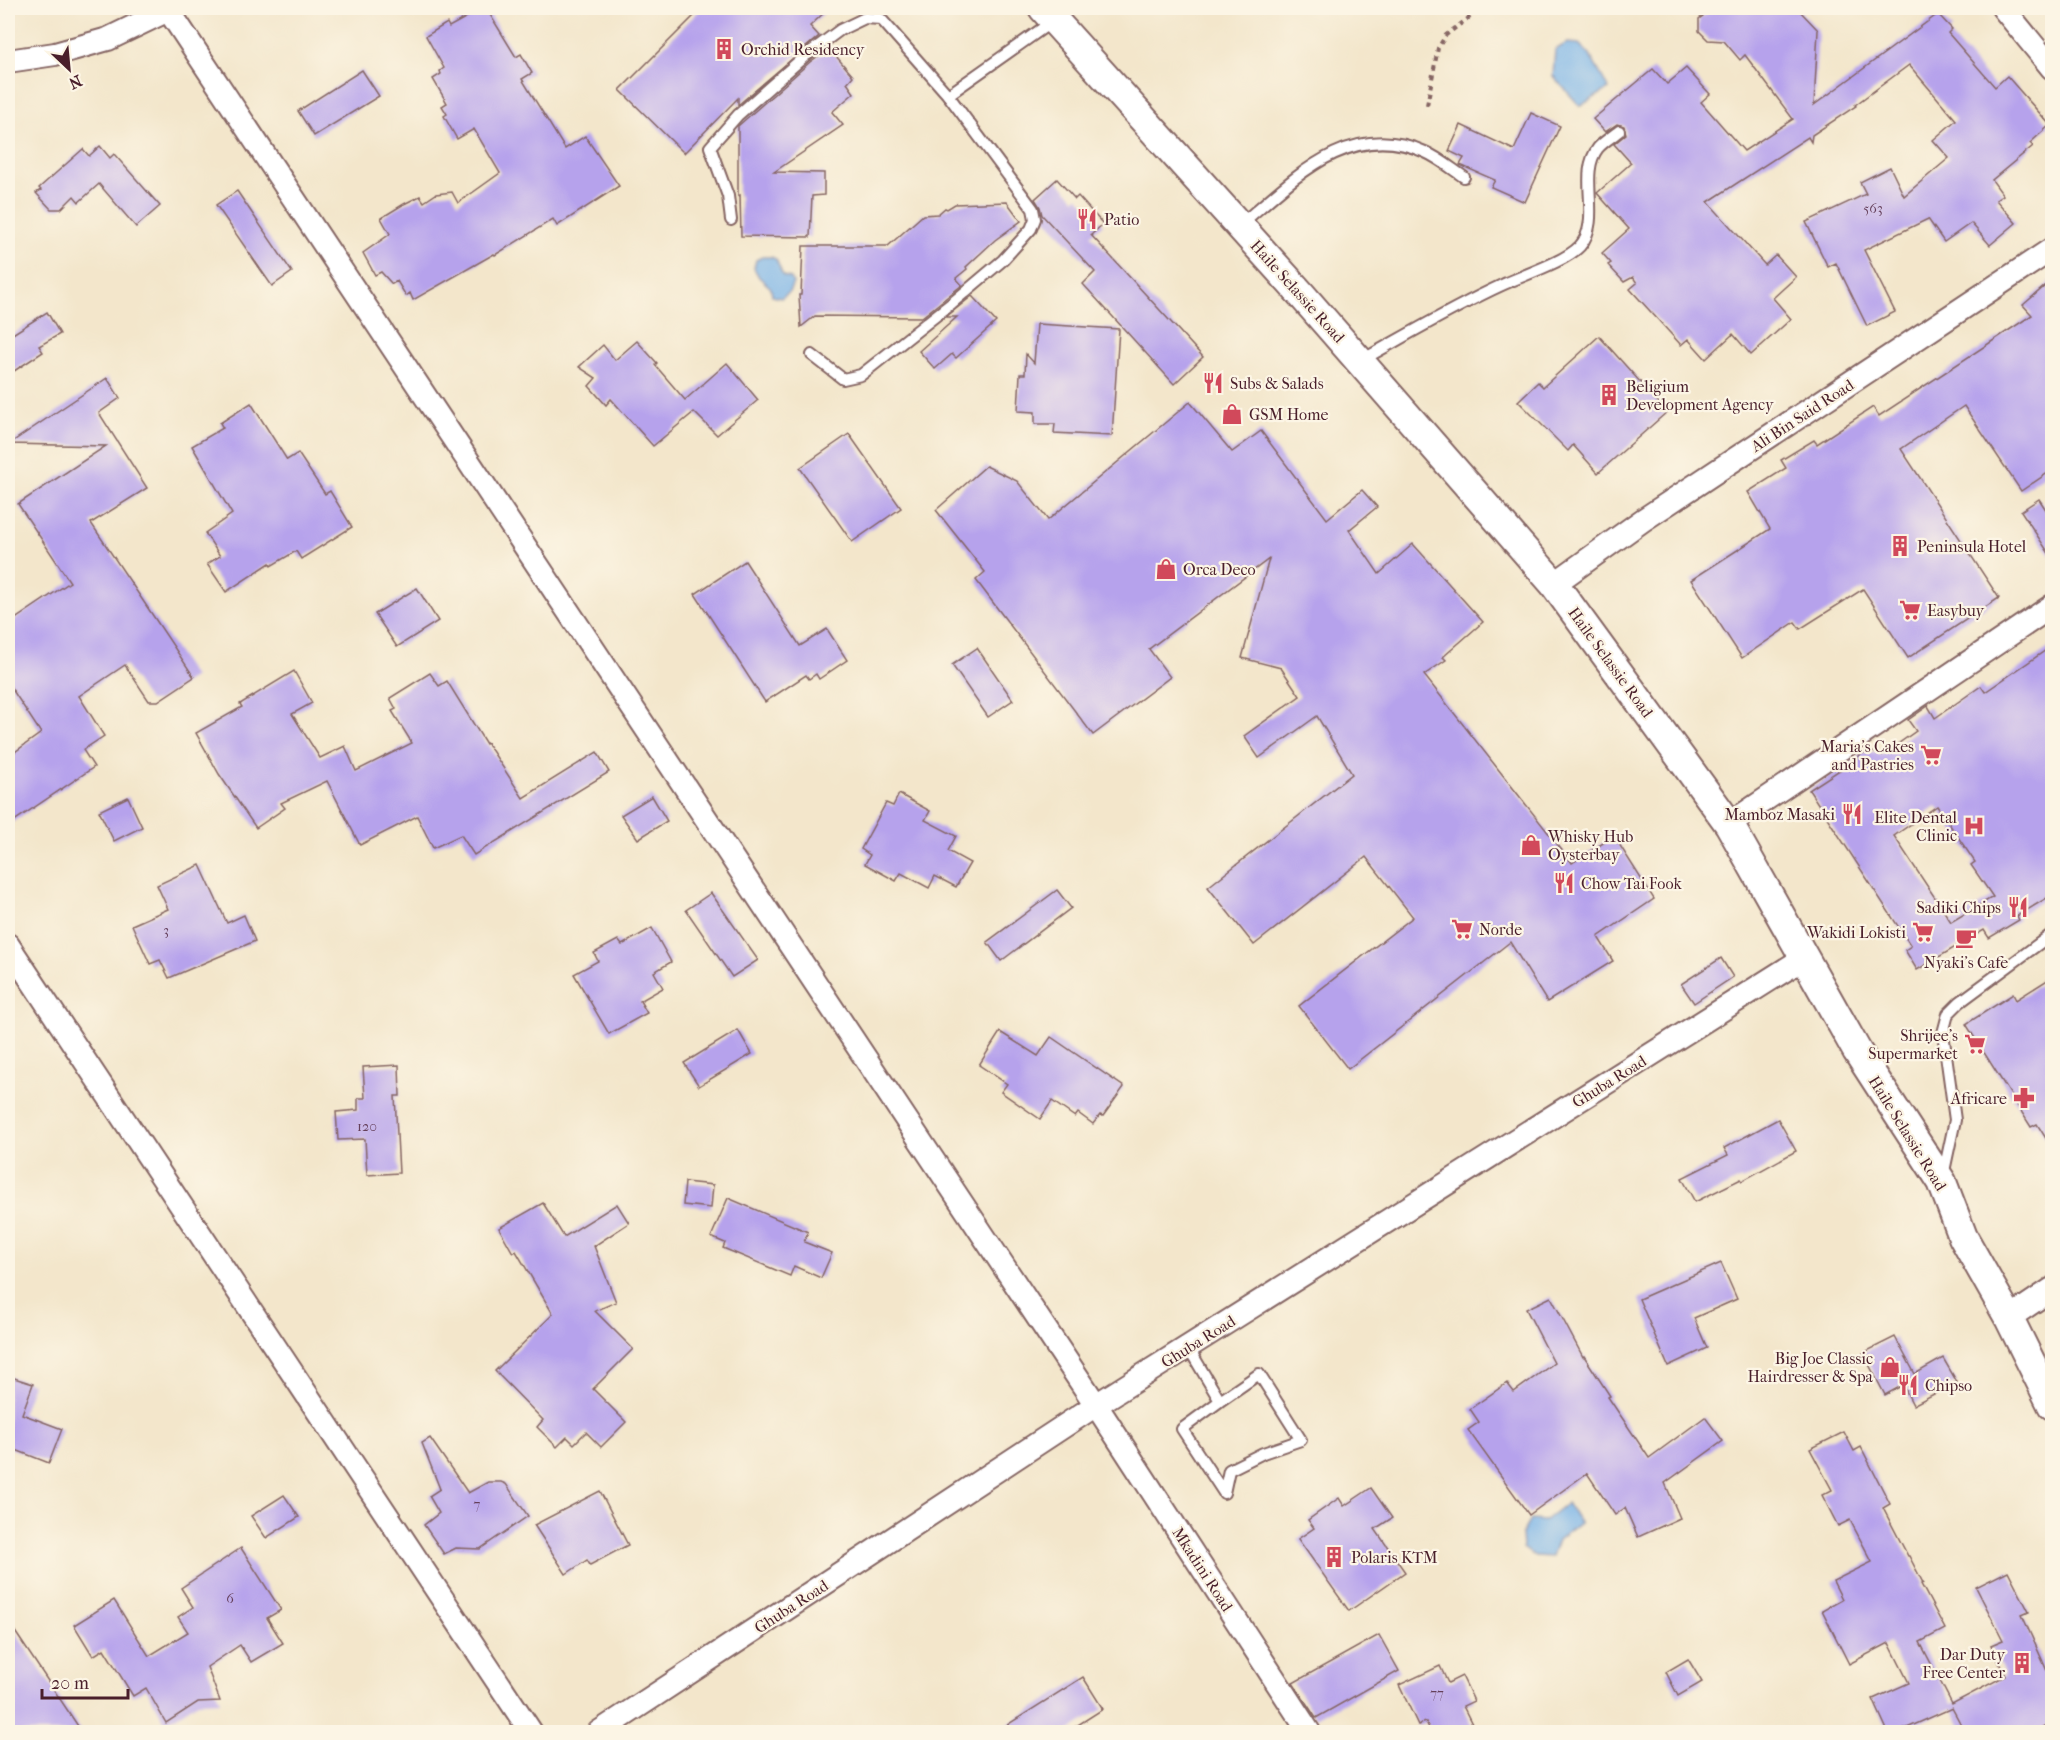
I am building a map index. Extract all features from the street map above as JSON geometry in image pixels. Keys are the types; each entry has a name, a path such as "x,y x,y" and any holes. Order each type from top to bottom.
{"street":[{"path":"2004,8 2052,68"},
{"path":"8,62 56,54 108,39 167,9"},
{"name":"Mkadini Road","path":"167,9 1096,1405 1309,1732"},
{"name":"Haile Selassie Road","path":"1049,14 1360,361 1554,584 1729,824 1857,1051 1942,1182 1963,1237 2041,1374 2052,1405"},
{"name":"Ali Bin Said Road","path":"1554,584 1643,520 2052,249"},
{"path":"1729,824 2052,606"},
{"path":"8,945 531,1732"},
{"name":"Ghuba Road","path":"599,1732 1096,1405 1804,958"},
{"path":"2009,1318 2052,1289"}],"lane":[{"path":"948,95 1049,14"},
{"path":"730,220 728,196 710,147 738,115 805,56 840,30 865,18 881,19 948,95 1033,209 1035,219 1031,230 1003,260 861,375 843,379 812,355"},
{"path":"1360,361 1501,285 1579,247 1585,239 1589,222 1591,165 1597,148 1619,131"},
{"path":"1239,225 1295,178 1329,154 1353,146 1377,142 1401,144 1426,152 1464,177"},
{"path":"1942,1182 1955,1120 1943,1033 1948,1014 1960,1002 2052,934"},
{"path":"1188,1347 1220,1401"},
{"path":"1258,1374 1301,1440 1263,1453 1229,1470 1224,1493 1182,1429 1220,1401 1258,1374"}],"path":[{"path":"1427,105 1438,48 1446,35 1482,8"}],"water":[{"path":"1567,43 1579,44 1589,54 1609,89 1580,106 1553,76 1555,50"},
{"path":"762,257 776,259 783,276 791,278 793,283 789,292 781,298 772,296 771,288 759,277 754,268 756,260"},
{"path":"1567,1503 1580,1523 1558,1540 1552,1557 1535,1556 1523,1548 1522,1534 1530,1520 1544,1521"}],"building":[{"path":"486,8 516,57 521,54 532,73 522,79 565,149 585,136 619,186 557,226 553,219 495,255 413,300 410,293 406,296 397,281 392,284 381,272 375,275 363,253 390,234 381,218 404,204 420,196 424,202 436,194 452,192 458,203 500,173 474,129 457,139 444,116 447,114 442,106 447,103 433,79 441,74 440,71 444,68 426,36 447,23 449,27"},
{"name":"Orchid Residency","path":"702,8 829,8 810,26 819,36 738,105 738,98 684,153 620,90"},
{"path":"1714,8 1797,8 1818,30 1814,105 1938,14 1952,29 1948,33 1995,87 2007,76 2050,125 2030,143 2033,146 1992,180 2003,195 1996,200 2016,223 1990,245 1971,223 1944,242 1928,219 1864,250 1895,312 1867,326 1836,263 1828,267 1806,222 1866,194 1860,182 1890,167 1904,196 1949,158 1933,140 1956,120 1909,65 1856,106 1812,135 1811,142 1808,137 1708,202 1765,265 1776,255 1796,277 1773,298 1791,319 1751,355 1733,334 1706,359 1688,339 1681,345 1630,289 1637,283 1633,277 1624,282 1608,265 1611,263 1602,253 1629,229 1597,193 1631,163 1614,144 1626,134 1624,126 1617,124 1605,132 1593,119 1653,69 1667,84 1686,68 1710,94 1701,102 1744,151 1793,119 1745,55 1740,60 1724,41 1708,40 1699,31 1699,19"},
{"path":"829,48 853,76 847,83 854,93 832,112 843,125 774,172 824,173 824,195 812,196 810,237 741,236 740,195 738,196 738,126"},
{"path":"362,70 379,96 314,136 298,111"},
{"path":"1531,113 1560,126 1525,202 1491,187 1495,180 1460,165 1464,158 1449,151 1461,125 1514,150"},
{"path":"100,146 110,158 114,154 160,206 136,227 99,184 79,202 74,196 61,209 51,209 36,193 83,149 89,156"},
{"path":"1057,179 1075,199 1078,196 1103,224 1091,235 1203,357 1174,384 1083,284 1095,272 1042,215 1035,199"},
{"path":"237,191 292,272 272,286 216,205"},
{"path":"1007,202 1021,221 995,240 966,267 967,269 956,278 962,285 922,317 815,316 801,327 799,295 801,295 803,246 888,246 923,215 938,214 955,204"},
{"path":"2052,280 2052,470 2021,491 1964,406 1901,449 1999,598 1908,658 1863,589 1800,629 1795,622 1742,658 1691,580 1770,529 1748,492 1786,468 1781,460 1814,440 1817,444 1873,407 1879,416 2032,315 2023,305"},
{"path":"972,296 996,322 956,358 952,354 935,369 919,351 957,317 946,317"},
{"path":"47,312 60,334 39,346 43,352 8,375 8,337"},
{"path":"1037,324 1119,329 1112,436 1054,433 1055,424 1035,424 1035,412 1018,411 1020,374 1025,374 1026,354 1034,363"},
{"name":"Beligium Development Agency","path":"1599,336 1667,412 1598,473 1573,445 1568,451 1518,401 1538,382 1543,387"},
{"path":"637,341 685,400 727,363 758,400 717,435 694,412 653,446 611,399 606,405 589,386 596,378 579,367 603,345 615,360"},
{"path":"107,378 120,398 99,413 147,488 91,523 194,677 158,701 149,701 125,665 79,696 104,736 83,750 94,767 8,825 8,757 41,733 8,683 8,624 70,582 18,504 106,446 9,444"},
{"path":"1190,402 1232,452 1261,431 1327,519 1362,490 1377,507 1349,530 1379,574 1413,544 1483,622 1443,657 1446,660 1424,675 1572,863 1614,836 1654,899 1598,937 1613,961 1547,1002 1510,942 1348,1069 1299,1006 1413,917 1366,857 1254,945 1208,887 1352,774 1317,716 1259,758 1244,736 1300,696 1281,668 1242,658 1269,559 1149,649 1170,677 1093,735 976,580 985,572 936,510 986,466 1017,481 1048,520"},
{"path":"251,403 287,460 298,453 325,494 330,491 352,527 301,559 296,551 271,566 270,563 226,592 207,564 220,556 205,533 232,514 192,446 223,428 220,423"},
{"path":"849,434 901,508 852,542 800,468"},
{"path":"2039,499 2052,519 2052,558 2021,511"},
{"path":"745,561 800,646 827,629 847,660 819,679 816,674 809,679 806,675 765,702 695,594"},
{"path":"417,588 438,621 397,647 375,614"},
{"path":"2052,646 2052,895 2017,916 2019,920 1989,938 1984,930 1917,970 1905,950 1911,946 1809,790 1862,753 1873,752 1882,755 1916,731 1908,720 1928,706 1935,718 1981,686 1985,692","holes":["1937,806 1975,862 1971,865 1993,897 1951,922 1894,836"]},
{"path":"977,648 1013,700 988,717 952,665"},
{"path":"294,671 312,703 292,714 320,758 345,746 356,771 412,743 392,711 396,709 390,698 430,673 439,686 447,681 523,798 597,752 609,772 474,855 461,835 433,848 417,816 360,845 327,781 281,803 285,808 256,828 219,774 196,733 242,707 240,704"},
{"path":"899,794 930,811 925,820 956,836 948,851 970,863 956,887 935,876 929,888 901,873 896,881 865,864 870,855 861,849 886,803 893,806"},
{"path":"652,796 667,821 638,839 621,815"},
{"path":"128,797 142,827 114,841 99,811"},
{"path":"200,865 227,923 244,915 255,941 169,978 160,960 150,964 132,925 168,909 157,885"},
{"path":"1057,890 1071,908 1001,961 987,942"},
{"path":"711,893 758,960 732,977 686,910"},
{"path":"652,928 671,962 654,972 663,988 640,1001 647,1013 609,1034 574,974 598,961 594,953 618,940 622,945"},
{"path":"1721,958 1733,977 1694,1003 1681,984"},
{"path":"2052,977 2052,1148 2037,1124 2031,1127 1966,1024 2013,994 2016,1000"},
{"path":"738,1030 752,1054 699,1086 684,1063"},
{"path":"1000,1032 1038,1056 1051,1037 1124,1087 1103,1116 1100,1115 1093,1124 1078,1113 1075,1117 1052,1101 1040,1119 1001,1092 1007,1084 979,1065"},
{"path":"399,1065 400,1096 395,1096 399,1173 367,1175 365,1139 338,1140 336,1112 358,1110 358,1098 365,1098 363,1067"},
{"path":"1778,1119 1796,1151 1742,1181 1741,1179 1695,1202 1682,1178 1728,1155 1724,1148"},
{"path":"685,1182 713,1185 711,1208 683,1205"},
{"path":"728,1198 808,1232 804,1242 832,1253 821,1278 794,1266 790,1276 723,1248 725,1243 711,1237"},
{"path":"543,1203 564,1237 617,1204 629,1223 594,1246 616,1302 595,1311 633,1349 593,1389 626,1422 601,1447 586,1432 574,1444 567,1437 557,1447 537,1427 543,1420 495,1371 553,1314 516,1251 513,1253 499,1228"},
{"path":"1721,1263 1737,1299 1694,1318 1707,1348 1668,1366 1639,1299"},
{"path":"1551,1297 1583,1357 1649,1458 1705,1417 1723,1441 1665,1483 1680,1518 1638,1537 1625,1508 1615,1515 1587,1473 1529,1515 1468,1430 1479,1422 1470,1409 1507,1383 1514,1392 1554,1363 1526,1309"},
{"path":"1895,1337 1915,1374 1943,1358 1957,1382 1913,1405 1903,1385 1885,1395 1863,1353"},
{"path":"8,1376 33,1384 22,1414 62,1429 49,1463 8,1447"},
{"path":"1844,1432 1854,1451 1861,1447 1890,1504 1883,1508 1945,1629 1920,1642 1952,1704 2005,1676 1991,1645 2003,1640 1976,1587 2008,1571 2029,1612 2022,1615 2052,1682 2052,1724 2034,1732 1965,1732 1952,1708 1898,1732 1888,1732 1873,1699 1909,1683 1889,1643 1849,1664 1822,1610 1842,1599 1833,1581 1872,1562 1850,1520 1838,1526 1822,1495 1832,1490 1810,1449"},
{"path":"430,1438 468,1493 488,1482 501,1482 506,1484 528,1516 480,1549 456,1548 444,1554 424,1525 439,1513 429,1496 440,1489 422,1443"},
{"name":"Polaris KTM","path":"1371,1488 1392,1518 1375,1529 1405,1572 1349,1611 1298,1539 1314,1528 1308,1520 1339,1498 1344,1506"},
{"path":"600,1491 628,1545 590,1565 587,1560 566,1574 534,1525"},
{"path":"284,1495 299,1517 266,1538 251,1516"},
{"path":"241,1548 281,1610 267,1618 283,1643 251,1662 240,1645 207,1667 220,1701 198,1702 166,1723 146,1688 133,1696 104,1649 93,1656 74,1625 114,1600 149,1656 188,1632 178,1617 193,1607 181,1588"},
{"path":"8,1621 82,1732 8,1732"},
{"path":"1379,1635 1399,1671 1316,1718 1293,1683"},
{"path":"1688,1659 1702,1682 1678,1696 1666,1672"},
{"path":"1440,1666 1448,1683 1462,1676 1474,1701 1463,1706 1476,1732 1431,1732 1426,1722 1418,1725 1399,1685"},
{"path":"1083,1677 1103,1709 1067,1732 996,1732"}],"place":[{"name":"Orchid Residency","path":"724,49"},
{"name":"Patio","path":"1087,219"},
{"name":"Subs & Salads","path":"1213,383"},
{"name":"Beligium Development Agency","path":"1609,395"},
{"name":"GSM Home","path":"1232,414"},
{"name":"Peninsula Hotel","path":"1900,546"},
{"name":"Orca Deco","path":"1166,569"},
{"name":"Easybuy","path":"1910,610"},
{"name":"Maria's Cakes and Pastries","path":"1931,755"},
{"name":"Mamboz Masaki","path":"1852,814"},
{"name":"Elite Dental Clinic","path":"1974,826"},
{"name":"Whisky Hub Oysterbay","path":"1531,845"},
{"name":"Chow Tai Fook","path":"1564,883"},
{"name":"Sadiki Chips","path":"2018,907"},
{"name":"Norde","path":"1462,929"},
{"name":"Wakidi Lokisti","path":"1923,932"},
{"name":"Nyaki's Cafe","path":"1966,938"},
{"name":"Shrijee's Supermarket","path":"1975,1044"},
{"name":"Africare","path":"2024,1098"},
{"name":"Big Joe Classic Hairdresser & Spa","path":"1890,1367"},
{"name":"Chipso","path":"1908,1385"},
{"name":"Polaris KTM","path":"1334,1557"},
{"name":"Dar Duty Free Center","path":"2022,1663"}]}
